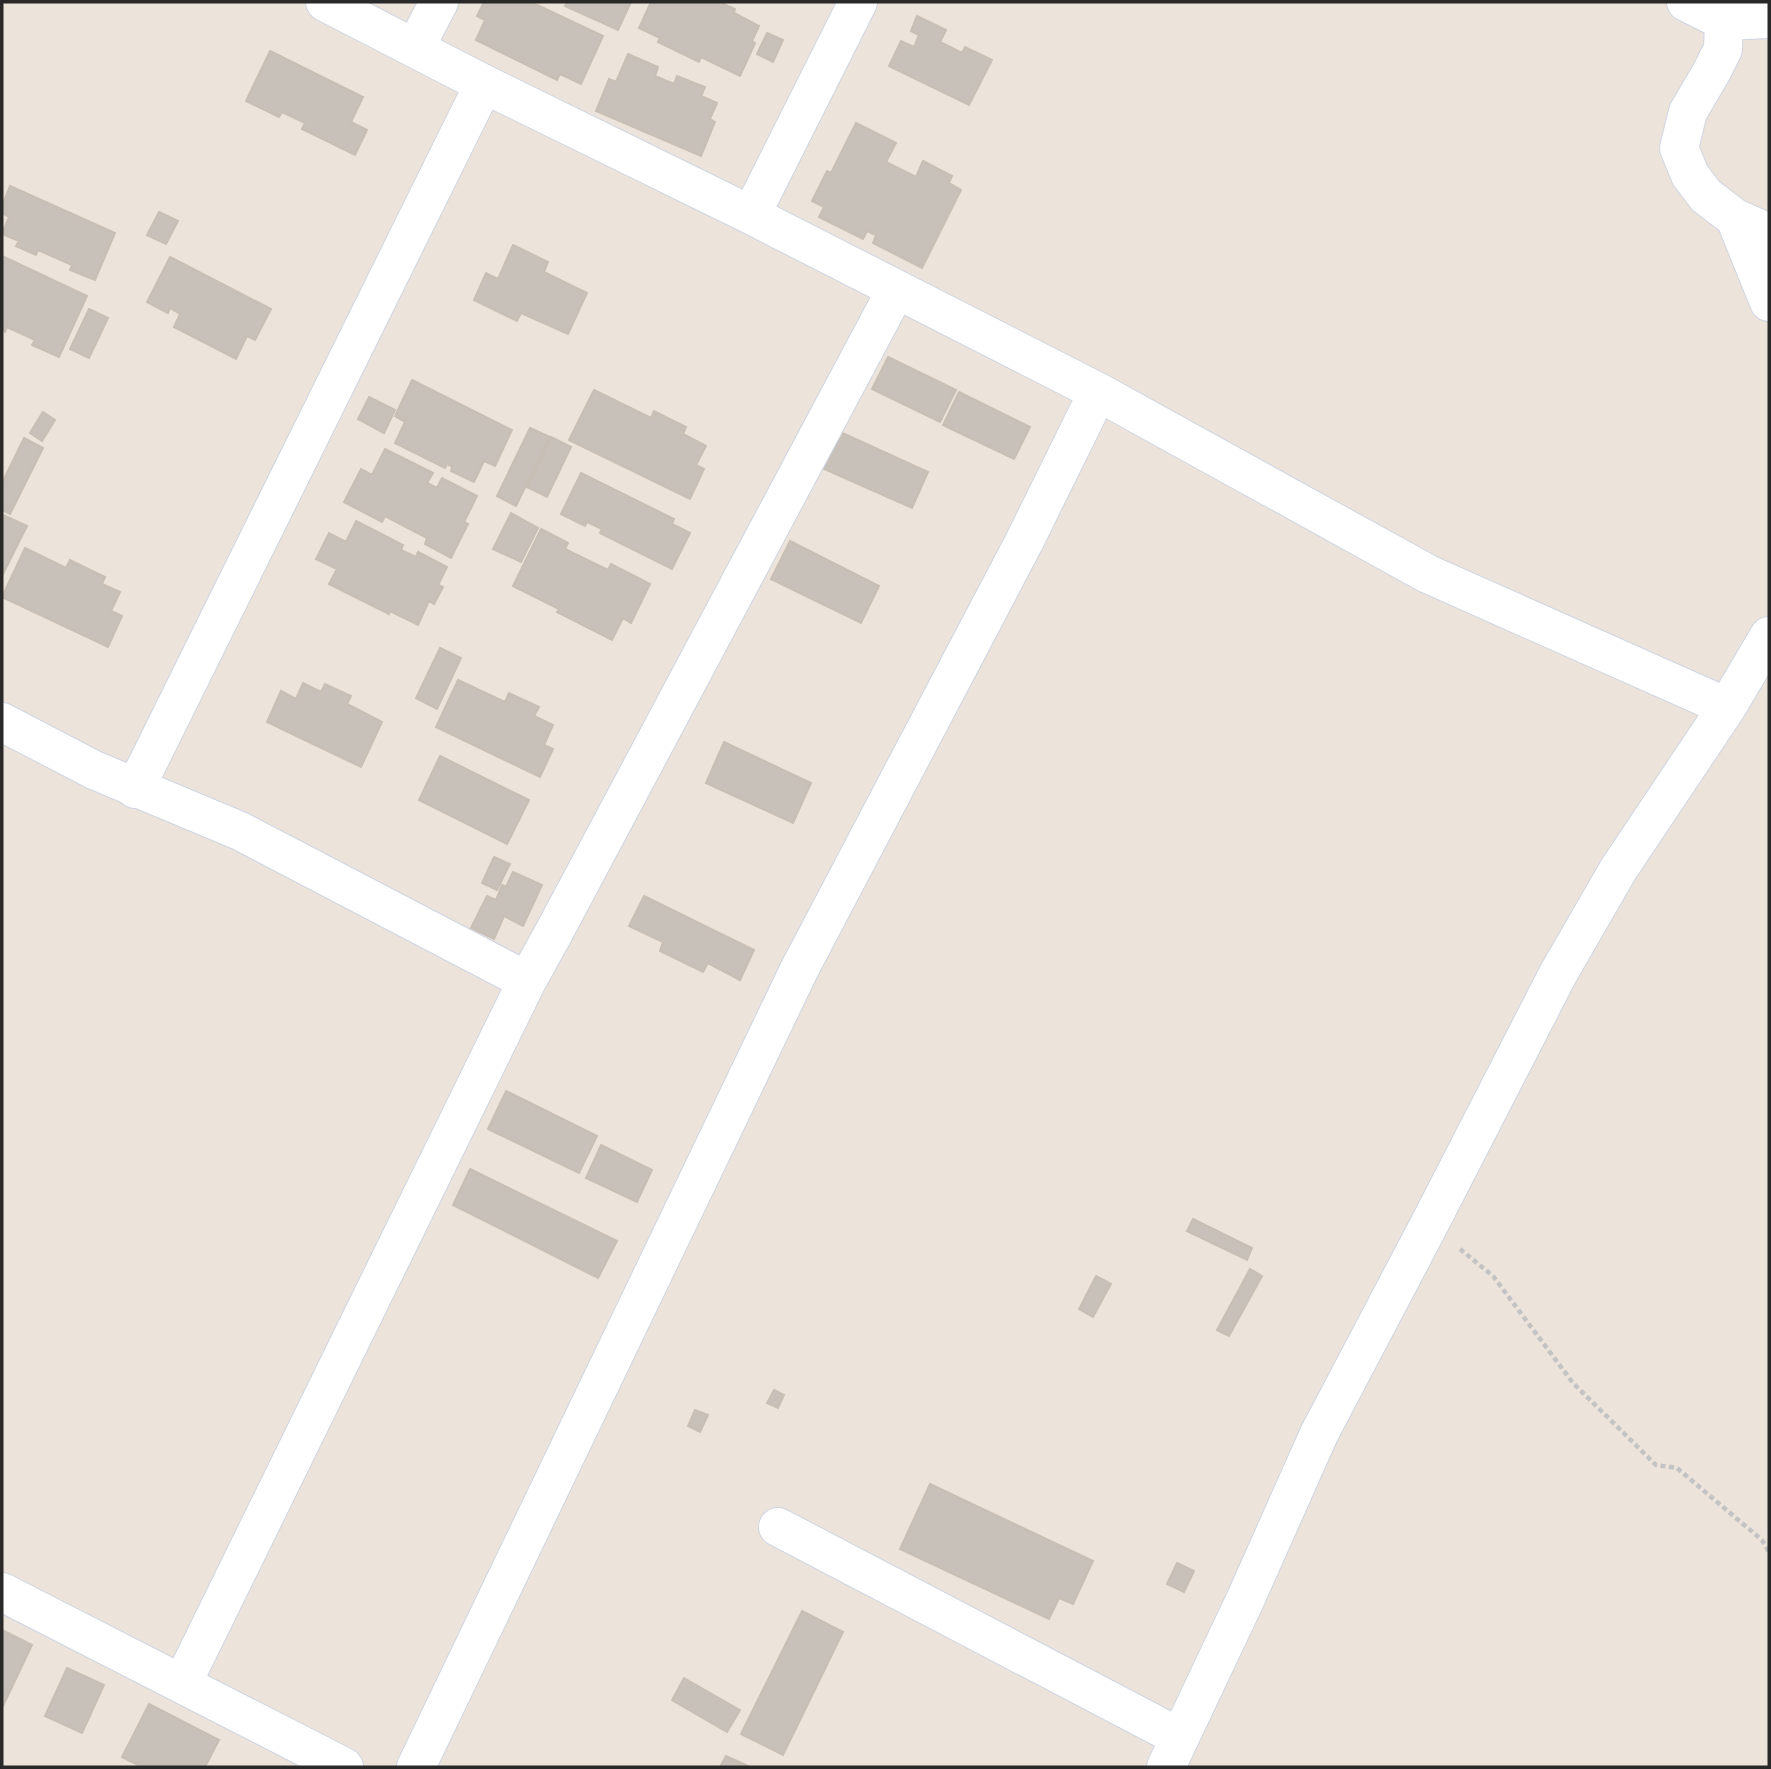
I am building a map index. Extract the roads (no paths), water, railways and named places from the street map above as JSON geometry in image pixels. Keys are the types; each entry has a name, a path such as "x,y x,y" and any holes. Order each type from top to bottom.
{"street":[{"path":"325,2 1098,392 1428,574 1727,707"},
{"path":"415,48 439,2"},
{"path":"751,215 858,2"},
{"path":"1686,2 1724,22 1769,19"},
{"path":"1724,22 1723,49 1688,112 1679,148 1690,175 1706,196 1752,225 1769,302"},
{"path":"135,789 484,84"},
{"path":"182,1684 527,981 896,290"},
{"path":"416,1767 799,970 1018,554 1098,392"},
{"path":"778,1527 1172,1752 1246,1598 1319,1434 1558,974 1618,870 1727,707 1769,636"},
{"path":"2,722 135,789 240,831 527,981"},
{"path":"2,1592 344,1767"}]}
